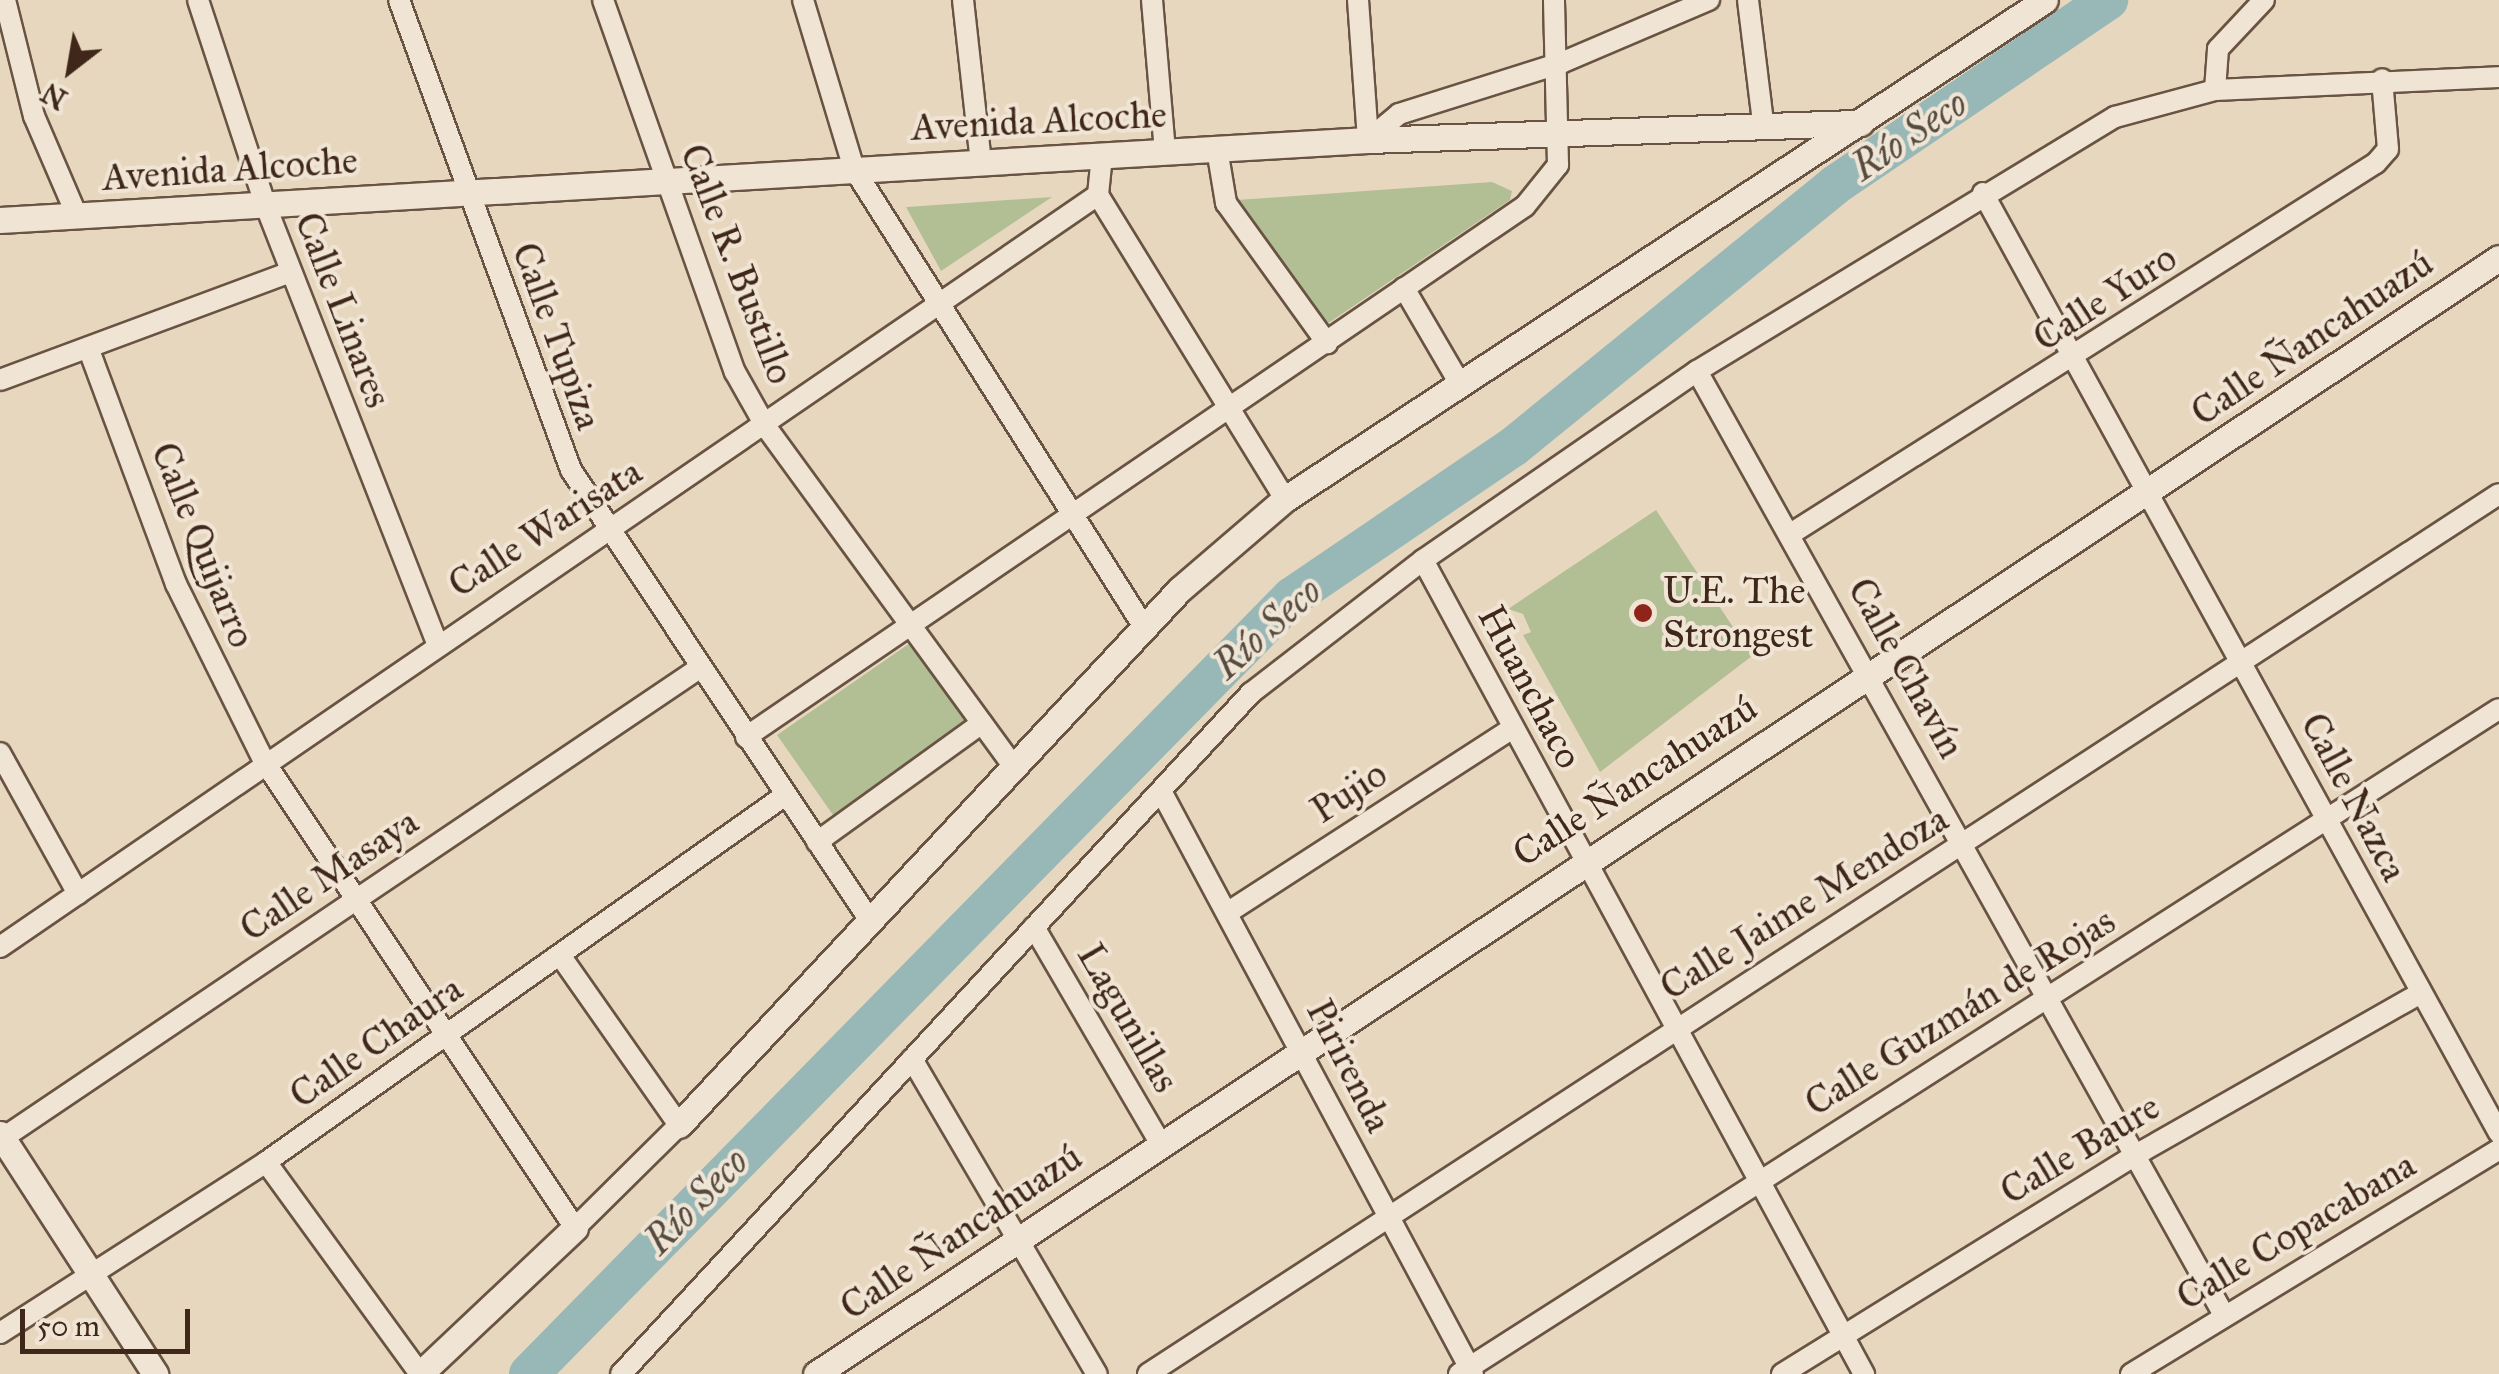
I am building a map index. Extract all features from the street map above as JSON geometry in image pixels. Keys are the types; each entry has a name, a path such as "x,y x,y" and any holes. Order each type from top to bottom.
{"street":[{"path":"4,0 34,116 76,216"},
{"name":"Calle Linares","path":"198,0 264,204 436,640"},
{"name":"Calle Tupiza","path":"399,0 543,410 607,530 868,919"},
{"name":"Calle R. Bustillo","path":"603,0 708,308 766,428 1013,766"},
{"path":"802,0 854,169 1144,627"},
{"path":"964,0 980,162"},
{"path":"1152,0 1165,152"},
{"path":"1358,0 1368,140"},
{"path":"746,737 912,631 1072,515 1231,410 1524,206 1558,165 1562,132 1561,63 1554,0"},
{"path":"1368,140 1399,114 1561,63 1710,0"},
{"path":"1748,0 1764,122"},
{"path":"2215,90 2218,49 2264,0"},
{"path":"266,1162 420,1374 679,1125 1144,627 1285,499 1861,123 2036,2"},
{"path":"631,1370 1250,693 1423,560 1697,371 1983,192 2116,118 2215,90 2382,79 2499,77"},
{"name":"Calle Yuro","path":"1792,533 2080,357 2385,156 2382,79"},
{"name":"Avenida Alcoche","path":"0,220 467,192 669,186 854,169 1368,140 1764,122 1861,123"},
{"path":"1217,149 1226,203 1327,343"},
{"path":"1102,155 1098,194 1285,499"},
{"name":"Calle Nazca","path":"1983,192 2080,357 2420,994 2499,1133"},
{"name":"Calle Warisata","path":"0,948 436,640 766,428 935,302 1098,194"},
{"name":"Calle Ñancahuazú","path":"816,1374 1585,856 2150,492 2499,258"},
{"path":"0,380 290,272"},
{"path":"1404,288 1460,384"},
{"name":"Calle Quijarro","path":"89,350 176,584 264,761 442,1036 575,1228"},
{"name":"Calle Chavín","path":"1697,371 1792,533 2132,1157 2224,1314"},
{"name":"Calle Jaime Mendoza","path":"1148,1374 1386,1211 2244,668 2499,494"},
{"name":"Huanchaco","path":"1423,560 1510,730 1585,856 1864,1374"},
{"name":"Calle Masaya","path":"1,1138 698,670"},
{"name":"Calle Guzmán de Rojas","path":"1467,1372 2044,997 2329,824 2499,708"},
{"path":"817,842 982,724"},
{"name":"Pujio","path":"1227,912 1510,730"},
{"path":"0,753 78,894"},
{"name":"Pirirenda","path":"1161,790 1301,1045 1467,1372"},
{"name":"Calle Chaura","path":"0,1334 90,1271 266,1162 442,1036 562,958 784,796"},
{"name":"Lagunillas","path":"1034,928 1161,1144"},
{"path":"562,958 679,1125"},
{"name":"Calle Baure","path":"1782,1374 2132,1157 2420,994"},
{"path":"912,1059 1014,1241 1096,1374"},
{"path":"1,1138 155,1374"},
{"name":"Calle Copacabana","path":"2131,1374 2499,1150"}],"green space":[{"path":"1492,182 1512,191 1510,200 1324,326 1237,200"},
{"path":"1052,197 941,271 906,207 907,207"},
{"path":"1656,510 1752,656 1600,772 1523,635 1531,632 1523,614 1508,609"},
{"path":"913,641 969,721 833,815 777,735"}],"waterway":[{"name":"Río Seco","path":"529,1374 1292,597 1513,447 1835,185 2108,0"}],"place":[{"name":"U.E. The Strongest","path":"1643,613"}]}
